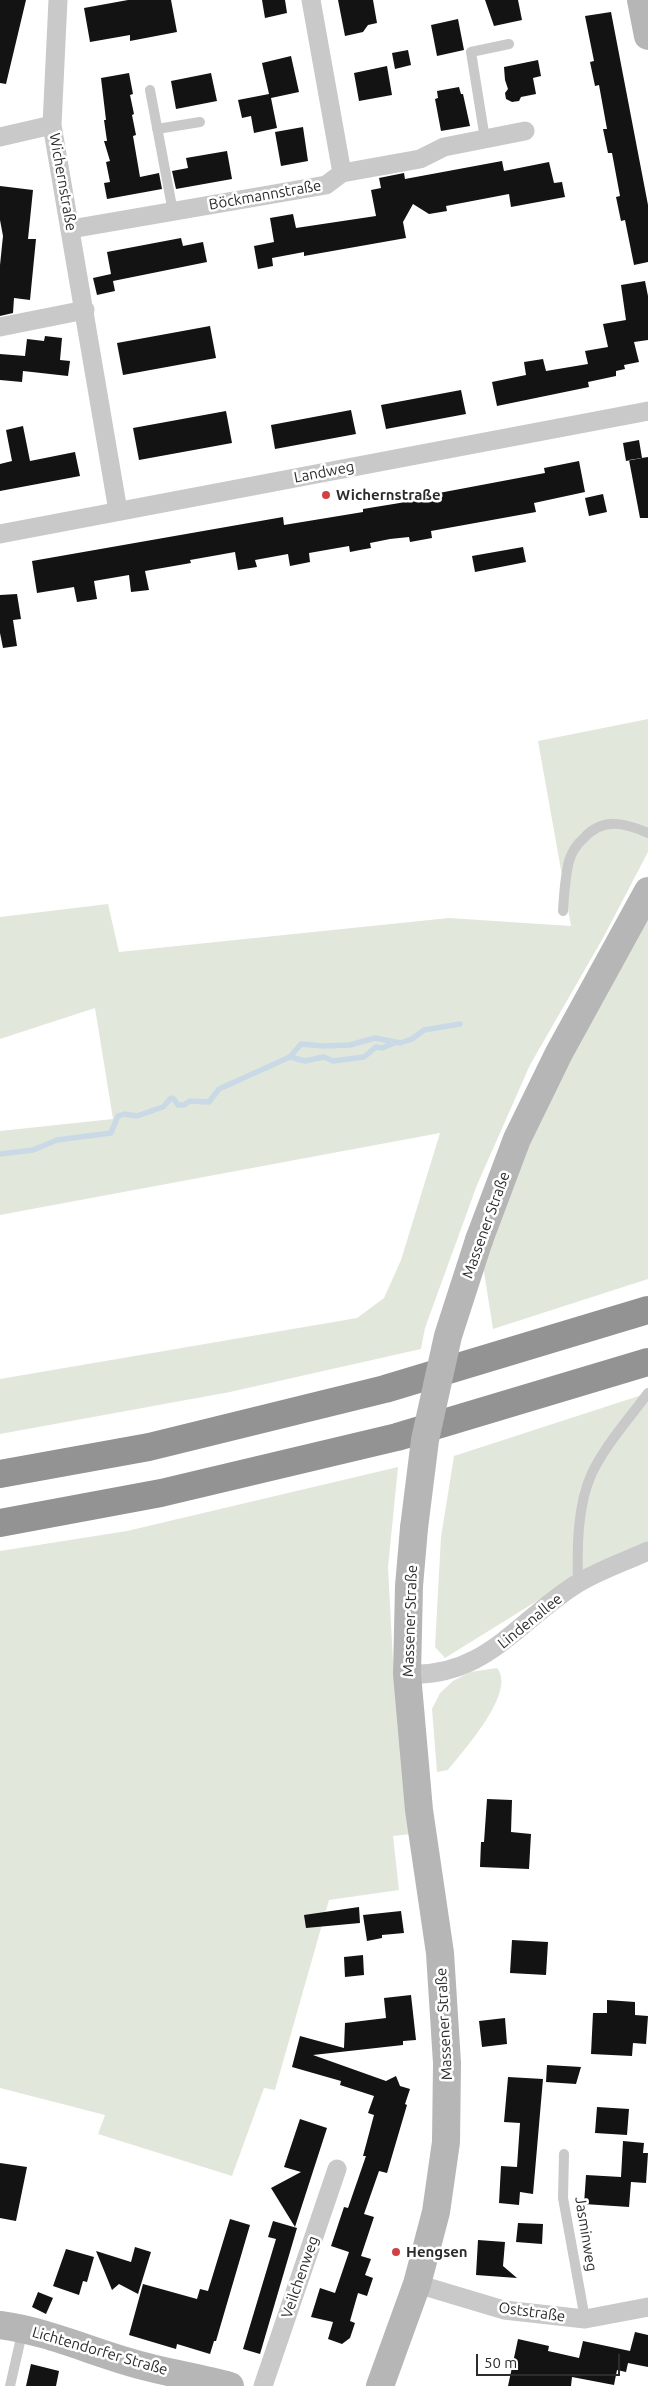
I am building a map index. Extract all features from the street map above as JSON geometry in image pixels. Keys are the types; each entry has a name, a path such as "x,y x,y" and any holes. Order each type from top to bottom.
{"highway":[{"path":"0,1474 149,1447 385,1389 648,1310"},
{"path":"0,1524 161,1493 397,1437 648,1362"}],"main road":[{"path":"641,0 648,36"},
{"name":"Massener Straße","path":"380,2386 418,2284 436,2212 444,2169 446,2142 447,2063 440,1953 419,1810 407,1674 409,1586 425,1440 446,1346 479,1240 517,1139 559,1053 648,891"},
{"name":"Lichtendorfer Straße","path":"12,2327 63,2339 129,2362 219,2385"}],"street":[{"name":"Wichernstraße","path":"58,0 52,125 118,511"},
{"path":"311,0 342,173 420,159 444,147 525,131"},
{"path":"0,137 52,125"},
{"name":"Böckmannstraße","path":"71,229 326,185 342,173"},
{"path":"0,326 85,310"},
{"name":"Landweg","path":"0,534 648,411"},
{"name":"Lindenallee","path":"407,1674 423,1675 466,1665 496,1648 544,1606 578,1584 648,1551"},
{"name":"Veilchenweg","path":"263,2386 337,2169"},
{"name":"Oststraße","path":"418,2284 504,2310 585,2318 648,2307"}],"lane":[{"path":"485,139 471,52 509,44"},
{"path":"150,90 173,212"},
{"path":"157,129 200,122"},
{"path":"563,911 570,859 578,843 587,834 601,825 615,823 648,833"},
{"path":"578,1584 577,1543 582,1510 592,1474 608,1446 648,1393"},
{"name":"Jasminweg","path":"564,2154 563,2198 585,2318"},
{"path":"10,2386 12,2327"}],"shaded area":[{"path":"648,719 648,852 603,938 530,1065 477,1185 425,1328 421,1349 230,1392 0,1434 0,1379 357,1318 384,1298 401,1260 440,1133 0,1215 0,1131 113,1119 95,1008 0,1039 0,917 108,904 119,952 449,918 571,926 538,741"},
{"path":"648,891 648,1279 493,1329 479,1240"},
{"path":"648,1393 648,1550 582,1573 445,1658 435,1647 441,1537 454,1456"},
{"path":"398,1467 388,1567 394,1680 411,1834 393,1836 399,1890 329,1900 275,2090 264,2088 232,2176 98,2134 105,2115 0,2088 0,1551 127,1531"},
{"path":"497,1668 501,1678 500,1691 486,1721 448,1770 437,1772 432,1709 440,1693 453,1681 470,1672"}],"building":[{"path":"0,0 26,0 6,84 0,83"},
{"path":"128,0 171,0 177,32 130,41 130,35 90,42 84,8"},
{"path":"262,0 285,0 287,13 265,18"},
{"path":"338,0 373,0 377,23 368,25 363,32 345,36"},
{"path":"485,0 518,0 522,20 494,26"},
{"path":"611,12 648,205 648,262 634,265 625,220 621,221 616,197 620,196 612,153 608,153 603,129 607,129 599,85 595,86 590,62 594,61 585,16"},
{"path":"458,19 464,50 437,56 431,25"},
{"path":"408,50 411,65 395,69 392,53"},
{"path":"291,56 299,92 271,98 277,128 254,133 251,116 242,118 238,100 269,94 262,63"},
{"path":"538,60 541,76 533,78 536,94 521,97 519,101 512,102 506,99 505,93 508,89 504,67"},
{"path":"387,66 392,95 359,101 354,73"},
{"path":"129,73 133,94 130,95 134,114 132,115 136,135 133,136 140,177 159,173 162,189 107,199 104,183 110,182 106,162 110,161 104,141 107,141 101,78"},
{"path":"211,73 217,101 176,109 171,81"},
{"path":"459,87 461,94 463,94 470,126 441,131 435,99 438,98 437,91"},
{"path":"303,127 308,161 281,166 275,132"},
{"path":"227,151 232,179 176,189 172,171 188,168 186,158"},
{"path":"502,161 504,171 549,162 554,183 562,182 565,197 511,207 509,194 446,206 447,211 429,214 413,204 403,222 406,238 304,256 304,252 272,258 273,266 258,269 254,246 274,242 270,218 293,214 296,228 376,216 371,190 381,188 379,178 404,173 405,179"},
{"path":"0,186 33,190 28,239 36,239 30,300 14,298 13,313 0,316 0,265 3,236 0,220"},
{"path":"181,238 183,246 203,242 207,262 113,281 115,291 97,295 93,278 111,274 107,252"},
{"path":"645,281 648,296 648,340 634,342 639,362 624,365 625,369 616,371 616,376 588,382 589,387 497,406 492,382 526,375 524,362 543,359 546,371 588,364 585,351 608,347 603,324 626,320 621,285"},
{"path":"210,326 216,358 123,375 117,343"},
{"path":"45,336 62,338 60,360 70,361 68,376 23,371 22,382 0,380 0,354 25,356 27,339 44,341"},
{"path":"461,390 466,414 386,429 381,405"},
{"path":"351,410 356,434 275,449 271,425"},
{"path":"226,411 232,443 139,460 133,428"},
{"path":"23,426 30,461 75,452 80,476 0,491 0,464 12,461 6,430"},
{"path":"639,440 642,458 626,461 623,443"},
{"path":"648,457 648,518 640,518 629,460"},
{"path":"579,461 585,492 534,503 536,512 431,531 432,538 410,542 409,537 390,539 370,543 371,548 350,552 349,546 309,553 310,562 290,566 288,554 255,560 257,567 238,570 235,552 190,560 191,563 145,571 149,590 131,592 129,575 94,581 97,599 77,602 74,587 37,593 32,561 283,517 284,525 363,512 363,509 424,499 423,496 545,473 544,468"},
{"path":"603,494 607,512 589,516 585,498"},
{"path":"523,547 526,562 475,572 472,556"},
{"path":"17,594 21,619 13,620 17,646 3,648 0,633 0,595"},
{"path":"487,1799 512,1800 511,1832 531,1834 529,1869 480,1867 481,1842 484,1842"},
{"path":"359,1907 360,1923 306,1928 304,1915"},
{"path":"401,1911 404,1933 382,1935 382,1938 367,1941 363,1915"},
{"path":"512,1940 548,1942 546,1975 510,1973"},
{"path":"363,1955 364,1975 345,1977 344,1957"},
{"path":"411,1995 416,2040 403,2041 403,2045 313,2055 386,2081 396,2076 400,2086 410,2089 387,2173 379,2171 364,2214 374,2217 361,2256 371,2259 365,2275 373,2278 367,2296 358,2293 350,2321 355,2323 350,2338 342,2344 328,2339 333,2322 311,2317 320,2288 335,2293 349,2252 331,2246 344,2207 348,2208 366,2156 363,2156 374,2115 368,2113 374,2096 340,2085 341,2081 292,2067 300,2036 344,2048 345,2023 386,2018 384,1998"},
{"path":"607,2000 635,2002 635,2015 648,2016 646,2044 633,2043 632,2056 591,2054 593,2013 607,2013"},
{"path":"505,2018 507,2044 482,2047 479,2021"},
{"path":"547,2065 581,2067 576,2084 546,2082"},
{"path":"508,2077 543,2079 533,2194 520,2192 519,2205 499,2203 501,2166 517,2167 520,2123 504,2122"},
{"path":"597,2107 629,2109 627,2135 595,2133"},
{"path":"300,2119 327,2128 295,2227 271,2188 301,2172 284,2167"},
{"path":"623,2141 644,2143 643,2153 648,2153 646,2183 631,2182 629,2207 584,2204 586,2175 621,2177"},
{"path":"0,2163 27,2167 16,2221 0,2218"},
{"path":"230,2219 250,2225 216,2341 214,2341 210,2354 177,2344 176,2349 129,2335 143,2284 197,2299 200,2289 208,2291"},
{"path":"273,2221 297,2228 260,2354 243,2349 276,2239 268,2237"},
{"path":"518,2223 543,2224 542,2244 516,2242"},
{"path":"478,2240 505,2242 503,2266 517,2278 476,2275"},
{"path":"135,2247 151,2252 138,2294 119,2284 112,2290 96,2251 131,2262"},
{"path":"66,2249 94,2257 87,2282 83,2281 79,2295 53,2286"},
{"path":"38,2292 53,2298 46,2314 32,2307"},
{"path":"635,2332 648,2335 648,2367 628,2363 626,2372 617,2370 614,2385 572,2377 571,2386 508,2386 518,2339 549,2346 548,2351 579,2358 583,2341 630,2351"},
{"path":"31,2364 59,2371 56,2386 26,2386"}],"waterway":[{"path":"0,1154 33,1150 57,1140 111,1133 118,1116 124,1114 137,1116 163,1107 171,1098 178,1105 184,1105 190,1101 209,1102 219,1089 290,1057 301,1044 323,1046 350,1045 375,1038 400,1043 412,1039 424,1030 460,1024"},
{"path":"290,1057 305,1061 324,1057 333,1061 364,1057 376,1047 382,1048 397,1042"}],"place":[{"name":"Wichernstraße","path":"326,495"},
{"name":"Hengsen","path":"396,2252"}]}
